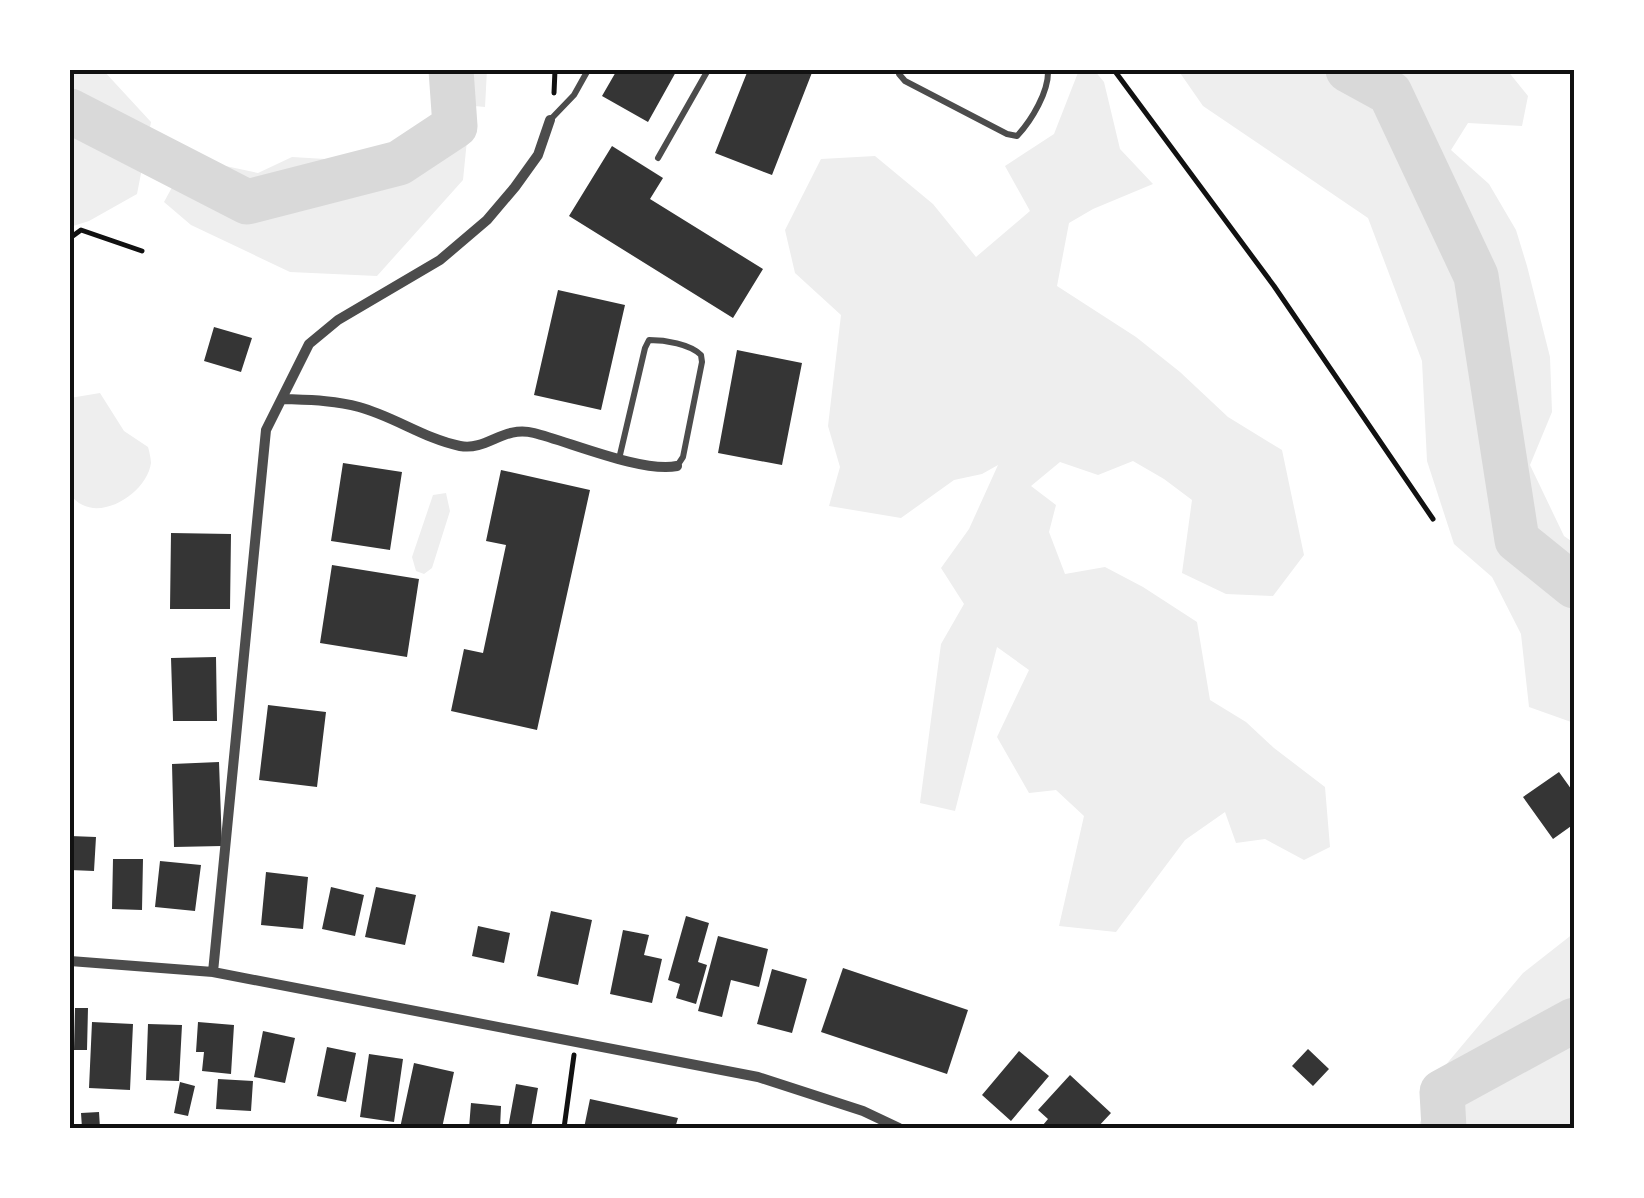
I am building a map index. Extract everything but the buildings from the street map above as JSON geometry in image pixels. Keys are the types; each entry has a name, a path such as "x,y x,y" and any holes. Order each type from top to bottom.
{"street":[{"path":"213,972 266,430 309,344 338,320 440,260 487,220 538,155 550,120"},
{"path":"282,398 360,407 464,447 485,444 506,432 528,431 619,459 667,468 677,466"},
{"path":"70,962 213,972 758,1078 863,1111 899,1128"}],"lane":[{"path":"550,120 574,95 588,70"},
{"path":"658,158 708,70"},
{"path":"899,70 905,81 1017,136 1026,127 1048,83 1048,70"},
{"path":"619,459 645,348 649,340 658,340 702,354 683,457 677,466"}],"path":[{"path":"1114,70 1274,286 1434,519"},
{"path":"70,238 81,230 142,252"},
{"path":"564,1128 576,1042"}],"shaded area":[{"path":"70,70 103,70 151,122 137,194 89,221 70,227"},
{"path":"465,70 487,70 485,107 464,105"},
{"path":"1079,70 1094,70 1104,82 1120,149 1153,184 1069,223 1057,286 1136,337 1228,417 1282,450 1304,555 1273,596 1226,594 1182,573 1192,500 1133,461 1098,475 1060,462 1031,486 1056,505 1049,532 1065,574 1105,567 1197,622 1210,700 1246,722 1325,787 1330,847 1304,860 1265,839 1236,843 1225,812 1185,840 1116,932 1059,926 1084,816 1056,790 1029,793 997,737 1029,670 997,647 955,811 920,803 941,644 964,604 941,568 969,529 998,465 982,474 954,480 901,518 829,506 840,467 828,426 841,315 795,273 785,230 821,159 875,156 933,204 976,257 1030,211 1005,166 1054,134"},
{"path":"1178,70 1507,70 1528,96 1522,126 1468,123 1451,150 1489,184 1516,230 1550,357 1552,412 1530,465 1564,536 1574,543 1574,723 1529,707 1521,634 1492,577 1454,544 1427,461 1422,361 1368,218 1203,106"},
{"path":"468,130 463,180 377,276 290,272 191,225 164,202 188,158 258,173 292,157 342,160"},
{"path":"100,393 124,431 148,447 151,463 140,486 130,495 118,503 92,508 80,504 70,494 70,398"},
{"path":"446,493 450,511 432,568 424,574 416,571 412,557 433,495"},
{"path":"1574,933 1574,1128 1418,1128 1439,1073 1523,973"}],"waterway":[{"path":"70,111 247,202 399,163 455,126 451,70"},
{"path":"1348,70 1390,93 1476,276 1517,540 1574,586"},
{"path":"1444,1128 1442,1092 1574,1020"}]}
